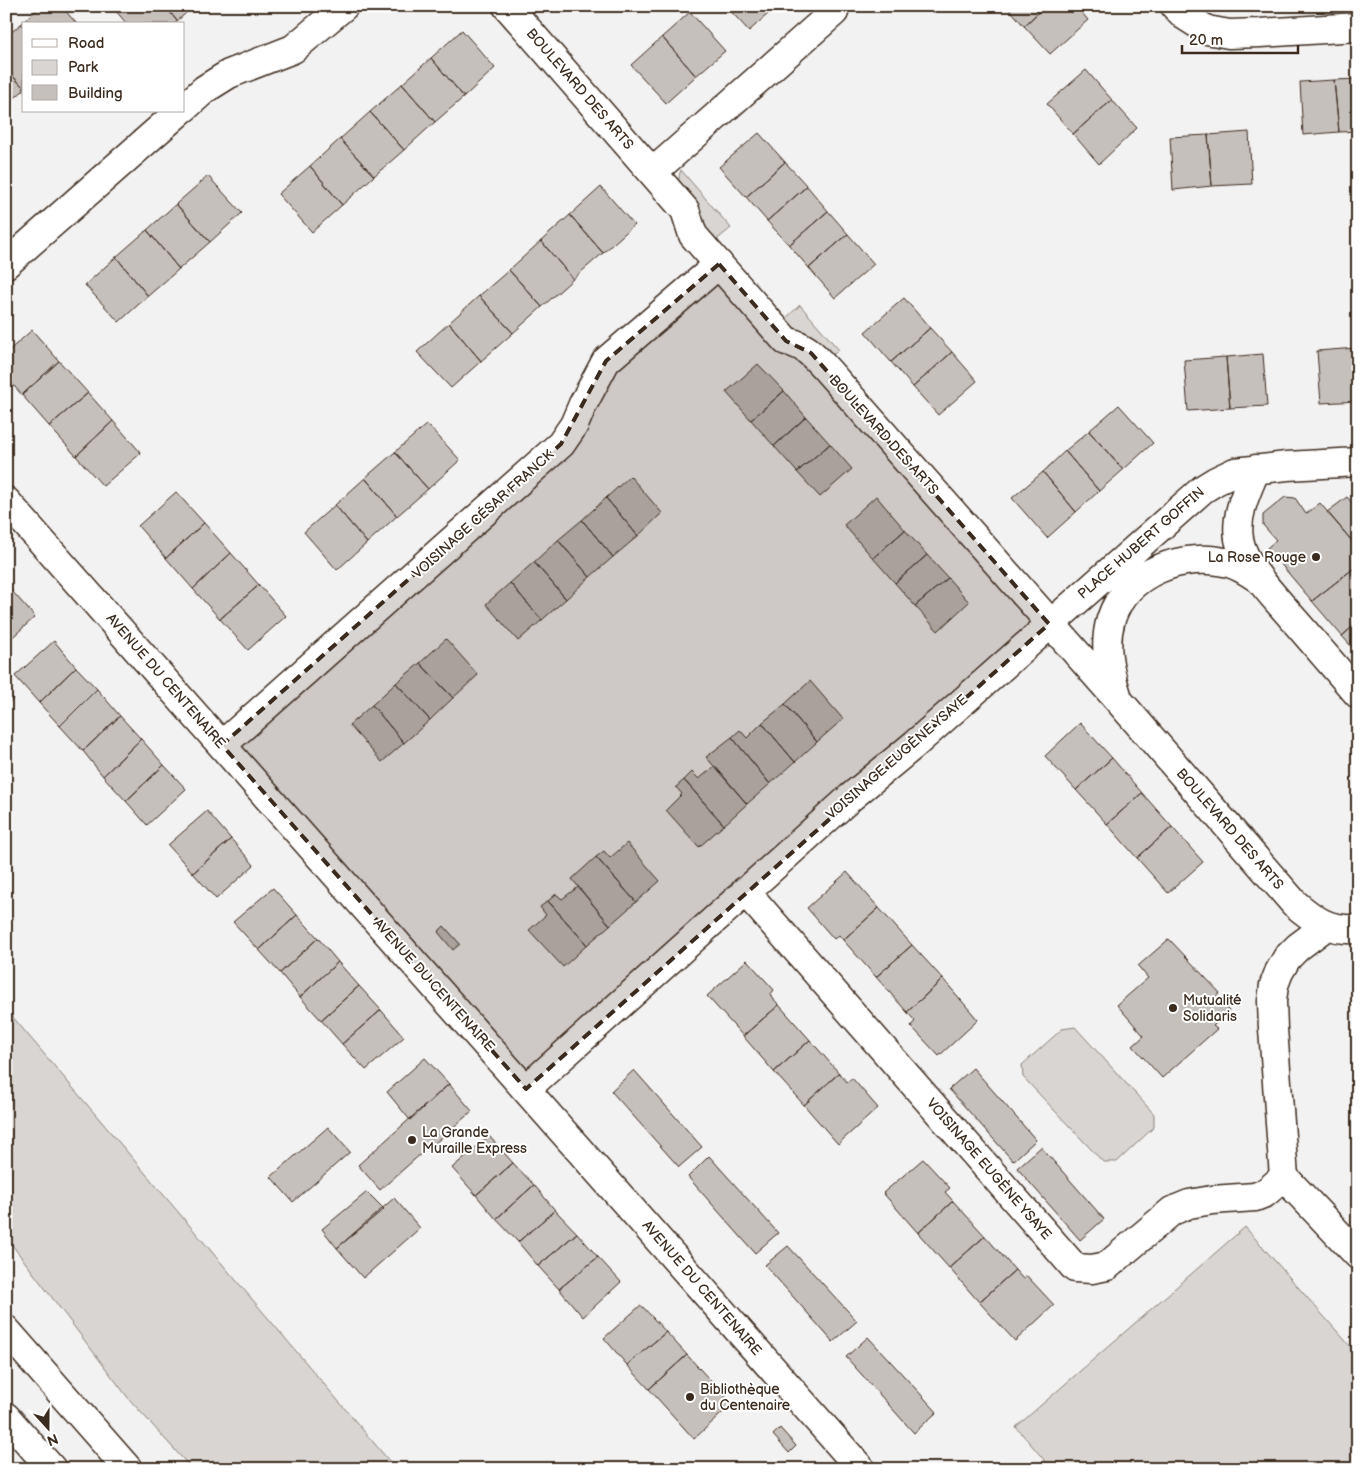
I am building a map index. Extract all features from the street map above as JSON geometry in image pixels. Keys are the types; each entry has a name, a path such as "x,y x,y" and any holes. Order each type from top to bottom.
{"main road":[{"path":"185,107 205,89 229,74 293,49 344,6"},
{"name":"BOULEVARD DES ARTS","path":"507,6 685,210 693,235 786,341 800,344 811,353 1119,701 1294,903 1310,918 1326,926 1358,929"},
{"path":"1175,6 1185,16 1207,30 1229,34 1260,34 1358,27"},
{"path":"653,172 834,12"},
{"path":"6,264 179,112"},
{"name":"VOISINAGE CÉSAR FRANCK","path":"222,745 561,444 574,425 606,361 719,264"},
{"name":"PLACE HUBERT GOFFIN","path":"1049,624 1203,489 1216,480 1235,472 1256,469 1358,462"},
{"name":"BOULEVARD DES ARTS","path":"1256,469 1242,505 1239,520 1239,539 1245,558 1261,580 1358,694"},
{"name":"AVENUE DU CENTENAIRE","path":"6,501 861,1469"},
{"name":"BOULEVARD DES ARTS","path":"1119,701 1110,673 1107,654 1108,636 1112,618 1120,601 1139,580 1172,563 1189,560 1229,563 1246,570 1261,580"},
{"name":"VOISINAGE EUGÈNE YSAYE","path":"526,1088 745,891 851,797 915,744 1049,624"},
{"name":"VOISINAGE EUGÈNE YSAYE","path":"745,891 1075,1268 1092,1269 1107,1266 1172,1211 1189,1204 1212,1200 1255,1197 1270,1190 1284,1177"},
{"path":"1326,926 1303,942 1287,958 1274,984 1272,1001 1273,1029 1284,1177 1358,1255"},
{"path":"6,1330 128,1469"},
{"path":"6,1417 52,1469"}],"highlighted area":[{"path":"719,264 786,341 811,353 1049,624 526,1089 222,745 561,444 606,361"}],"green space":[{"path":"681,170 731,228 714,242 683,191 679,181"},
{"path":"800,305 839,350 830,357 792,330 783,321"},
{"path":"6,1009 396,1469 192,1469 129,1399 6,1237"},
{"path":"1075,1027 1154,1114 1154,1127 1117,1162 1103,1162 1023,1077 1022,1065 1062,1029"},
{"path":"1245,1227 1358,1355 1358,1469 1052,1469 1016,1427"}],"building":[{"path":"41,6 61,6 75,22 23,22"},
{"path":"119,6 165,6 177,21 125,22 115,10"},
{"path":"165,6 194,6 177,21"},
{"path":"726,6 777,6 749,31"},
{"path":"1007,6 1045,6 1024,26"},
{"path":"1045,6 1076,6 1088,20 1050,54 1024,26"},
{"path":"690,12 725,51 696,76 662,37"},
{"path":"22,25 22,86 6,69 6,37"},
{"path":"462,30 495,68 464,97 431,58"},
{"path":"662,37 696,76 666,103 631,65"},
{"path":"431,58 464,97 435,122 402,84"},
{"path":"6,69 22,86 22,92 6,105"},
{"path":"1086,70 1112,100 1073,134 1047,104"},
{"path":"1358,79 1358,131 1339,132 1334,80"},
{"path":"1334,80 1339,132 1303,135 1300,82"},
{"path":"402,84 435,122 404,150 370,112"},
{"path":"1112,100 1137,128 1099,164 1073,134"},
{"path":"370,112 404,150 374,176 340,139"},
{"path":"1249,132 1252,184 1212,186 1208,135"},
{"path":"759,133 785,162 746,197 719,167"},
{"path":"1208,135 1212,186 1173,190 1170,137"},
{"path":"340,139 374,176 342,205 310,166"},
{"path":"785,162 807,186 767,221 746,197"},
{"path":"310,166 342,205 312,232 278,194"},
{"path":"208,176 242,213 210,242 176,204"},
{"path":"807,186 828,211 789,245 767,221"},
{"path":"601,187 634,225 603,253 570,215"},
{"path":"176,204 210,242 179,269 147,230"},
{"path":"828,211 848,234 809,268 789,245"},
{"path":"570,215 603,253 573,279 541,241"},
{"path":"147,230 179,269 148,296 116,257"},
{"path":"848,234 874,264 835,298 809,268"},
{"path":"541,241 573,279 542,307 509,270"},
{"path":"116,257 148,296 119,322 85,285"},
{"path":"509,270 542,307 513,333 479,296"},
{"path":"479,296 513,333 481,361 449,323"},
{"path":"904,298 930,328 891,362 865,332"},
{"path":"449,323 481,361 451,388 417,352"},
{"path":"930,328 952,352 913,387 891,362"},
{"path":"32,330 59,361 22,395 6,377 6,353"},
{"path":"1356,348 1358,401 1321,403 1317,351"},
{"path":"952,352 977,381 938,415 913,387"},
{"path":"1263,354 1267,406 1230,408 1226,357"},
{"path":"1226,357 1230,408 1188,411 1184,360"},
{"path":"59,361 88,393 49,426 22,395"},
{"path":"758,364 784,391 751,420 726,392"},
{"path":"784,391 806,417 774,446 751,420"},
{"path":"88,393 113,421 76,456 49,426"},
{"path":"1119,405 1153,443 1123,470 1089,431"},
{"path":"806,417 830,444 797,472 774,446"},
{"path":"113,421 141,453 103,486 76,456"},
{"path":"427,424 460,460 428,489 395,452"},
{"path":"1089,431 1123,470 1099,491 1065,451"},
{"path":"830,444 852,469 820,497 797,472"},
{"path":"1065,451 1099,491 1076,512 1043,472"},
{"path":"395,452 428,489 397,516 365,478"},
{"path":"1043,472 1076,512 1047,538 1012,498"},
{"path":"630,476 662,513 638,536 606,498"},
{"path":"365,478 397,516 367,543 335,505"},
{"path":"176,492 204,523 166,558 138,526"},
{"path":"876,496 905,530 873,558 844,525"},
{"name":"La Rose Rouge","path":"1285,497 1295,498 1306,514 1320,503 1358,548 1358,565 1312,601 1267,548 1276,540 1263,525 1263,515"},
{"path":"1347,497 1358,510 1358,548 1327,512"},
{"path":"606,498 638,536 613,557 582,520"},
{"path":"335,505 367,543 337,570 304,532"},
{"path":"582,520 613,557 590,577 558,540"},
{"path":"204,523 231,553 193,589 166,558"},
{"path":"905,530 927,555 895,583 873,558"},
{"path":"558,540 590,577 566,599 534,562"},
{"path":"231,553 259,585 220,619 193,589"},
{"path":"927,555 948,578 915,606 895,583"},
{"path":"534,562 566,599 542,620 510,583"},
{"path":"1358,565 1358,622 1342,636 1312,601"},
{"path":"948,578 969,602 938,631 915,606"},
{"path":"510,583 542,620 518,641 486,604"},
{"path":"259,585 286,616 248,650 220,619"},
{"path":"12,591 35,617 6,643 6,596"},
{"path":"1358,622 1358,654 1342,636"},
{"path":"446,639 478,675 453,698 420,663"},
{"path":"54,641 76,667 39,703 15,676"},
{"path":"420,663 453,698 430,720 396,683"},
{"path":"76,667 97,689 60,726 39,703"},
{"path":"810,681 843,719 817,742 785,704"},
{"path":"396,683 430,720 404,743 372,705"},
{"path":"97,689 120,716 83,751 60,726"},
{"path":"6,691 13,699 6,705"},
{"path":"785,704 817,742 795,762 762,723"},
{"path":"372,705 404,743 382,762 349,725"},
{"path":"120,716 141,739 103,776 83,751"},
{"path":"762,723 795,762 770,784 732,737 740,730 747,738"},
{"path":"1080,723 1112,758 1076,790 1045,756"},
{"path":"732,737 770,784 747,804 706,757"},
{"path":"141,739 164,765 126,801 103,776"},
{"path":"1112,758 1142,793 1107,824 1076,790"},
{"path":"164,765 186,789 147,825 126,801"},
{"path":"715,766 747,804 724,825 684,780 692,772 699,779"},
{"path":"684,780 724,825 699,847 666,810 682,794 676,787"},
{"path":"1142,793 1172,827 1137,858 1107,824"},
{"path":"207,811 231,839 193,873 168,845"},
{"path":"1172,827 1203,862 1168,893 1137,858"},
{"path":"231,839 254,865 216,899 193,873"},
{"path":"627,843 660,881 636,902 596,857 604,851 610,858"},
{"path":"596,857 636,902 610,925 572,879"},
{"path":"847,872 879,908 843,940 839,935 834,939 807,908"},
{"path":"578,887 610,925 587,945 548,901 556,894 562,899"},
{"path":"273,888 297,915 259,950 233,922"},
{"path":"548,901 587,945 563,967 529,930 546,915 540,907"},
{"path":"879,908 912,945 876,977 843,940"},
{"path":"297,915 318,938 280,973 259,950"},
{"path":"444,926 460,944 453,950 438,932"},
{"path":"318,938 338,962 300,997 280,973"},
{"name":"Mutualité Solidaris","path":"1169,939 1220,993 1215,997 1229,1011 1213,1026 1217,1029 1162,1078 1133,1046 1144,1036 1117,1005 1148,978 1138,966"},
{"path":"912,945 943,979 907,1012 876,977"},
{"path":"747,960 774,990 770,995 779,1005 743,1036 707,996"},
{"path":"338,962 359,986 321,1020 300,997"},
{"path":"943,979 978,1020 939,1056 911,1026 915,1021 907,1012"},
{"path":"359,986 381,1010 342,1044 321,1020"},
{"path":"779,1005 810,1040 774,1072 743,1036"},
{"path":"381,1010 404,1037 366,1070 342,1044"},
{"path":"810,1040 839,1073 804,1105 774,1072"},
{"path":"425,1058 449,1084 410,1120 387,1092"},
{"path":"973,1068 1036,1140 1013,1161 949,1089"},
{"path":"634,1070 702,1147 679,1167 611,1091"},
{"path":"839,1073 847,1082 852,1078 878,1108 838,1144 804,1105"},
{"name":"La Grande Muraille Express","path":"449,1084 472,1111 380,1190 358,1165"},
{"path":"328,1127 350,1152 293,1202 271,1177"},
{"path":"489,1136 513,1163 476,1195 452,1168"},
{"path":"1041,1147 1104,1219 1080,1240 1017,1168"},
{"path":"709,1156 778,1233 755,1253 688,1177"},
{"path":"923,1159 950,1188 945,1192 953,1201 918,1233 883,1193"},
{"path":"513,1163 534,1185 496,1219 476,1195"},
{"path":"534,1185 555,1210 518,1242 496,1219"},
{"path":"367,1192 384,1209 337,1248 322,1229"},
{"path":"394,1198 420,1228 363,1278 337,1248"},
{"path":"953,1201 985,1236 949,1268 918,1233"},
{"path":"555,1210 577,1233 538,1266 518,1242"},
{"path":"577,1233 598,1257 559,1289 538,1266"},
{"path":"985,1236 1015,1270 979,1302 949,1268"},
{"path":"788,1246 857,1321 833,1342 765,1265"},
{"path":"598,1257 621,1282 583,1317 559,1289"},
{"path":"1015,1270 1023,1279 1027,1276 1054,1305 1015,1341 979,1302"},
{"path":"641,1305 666,1332 627,1365 604,1338"},
{"path":"666,1332 687,1355 649,1389 627,1365"},
{"path":"868,1337 937,1412 914,1433 846,1357"},
{"name":"Bibliothèque du Centenaire","path":"687,1355 732,1404 694,1439 649,1389"},
{"path":"780,1428 796,1446 789,1453 773,1435"}],"place":[{"name":"La Rose Rouge","path":"1316,557"},
{"name":"Mutualité Solidaris","path":"1173,1008"},
{"name":"La Grande Muraille Express","path":"412,1140"},
{"name":"Bibliothèque du Centenaire","path":"690,1397"}]}
